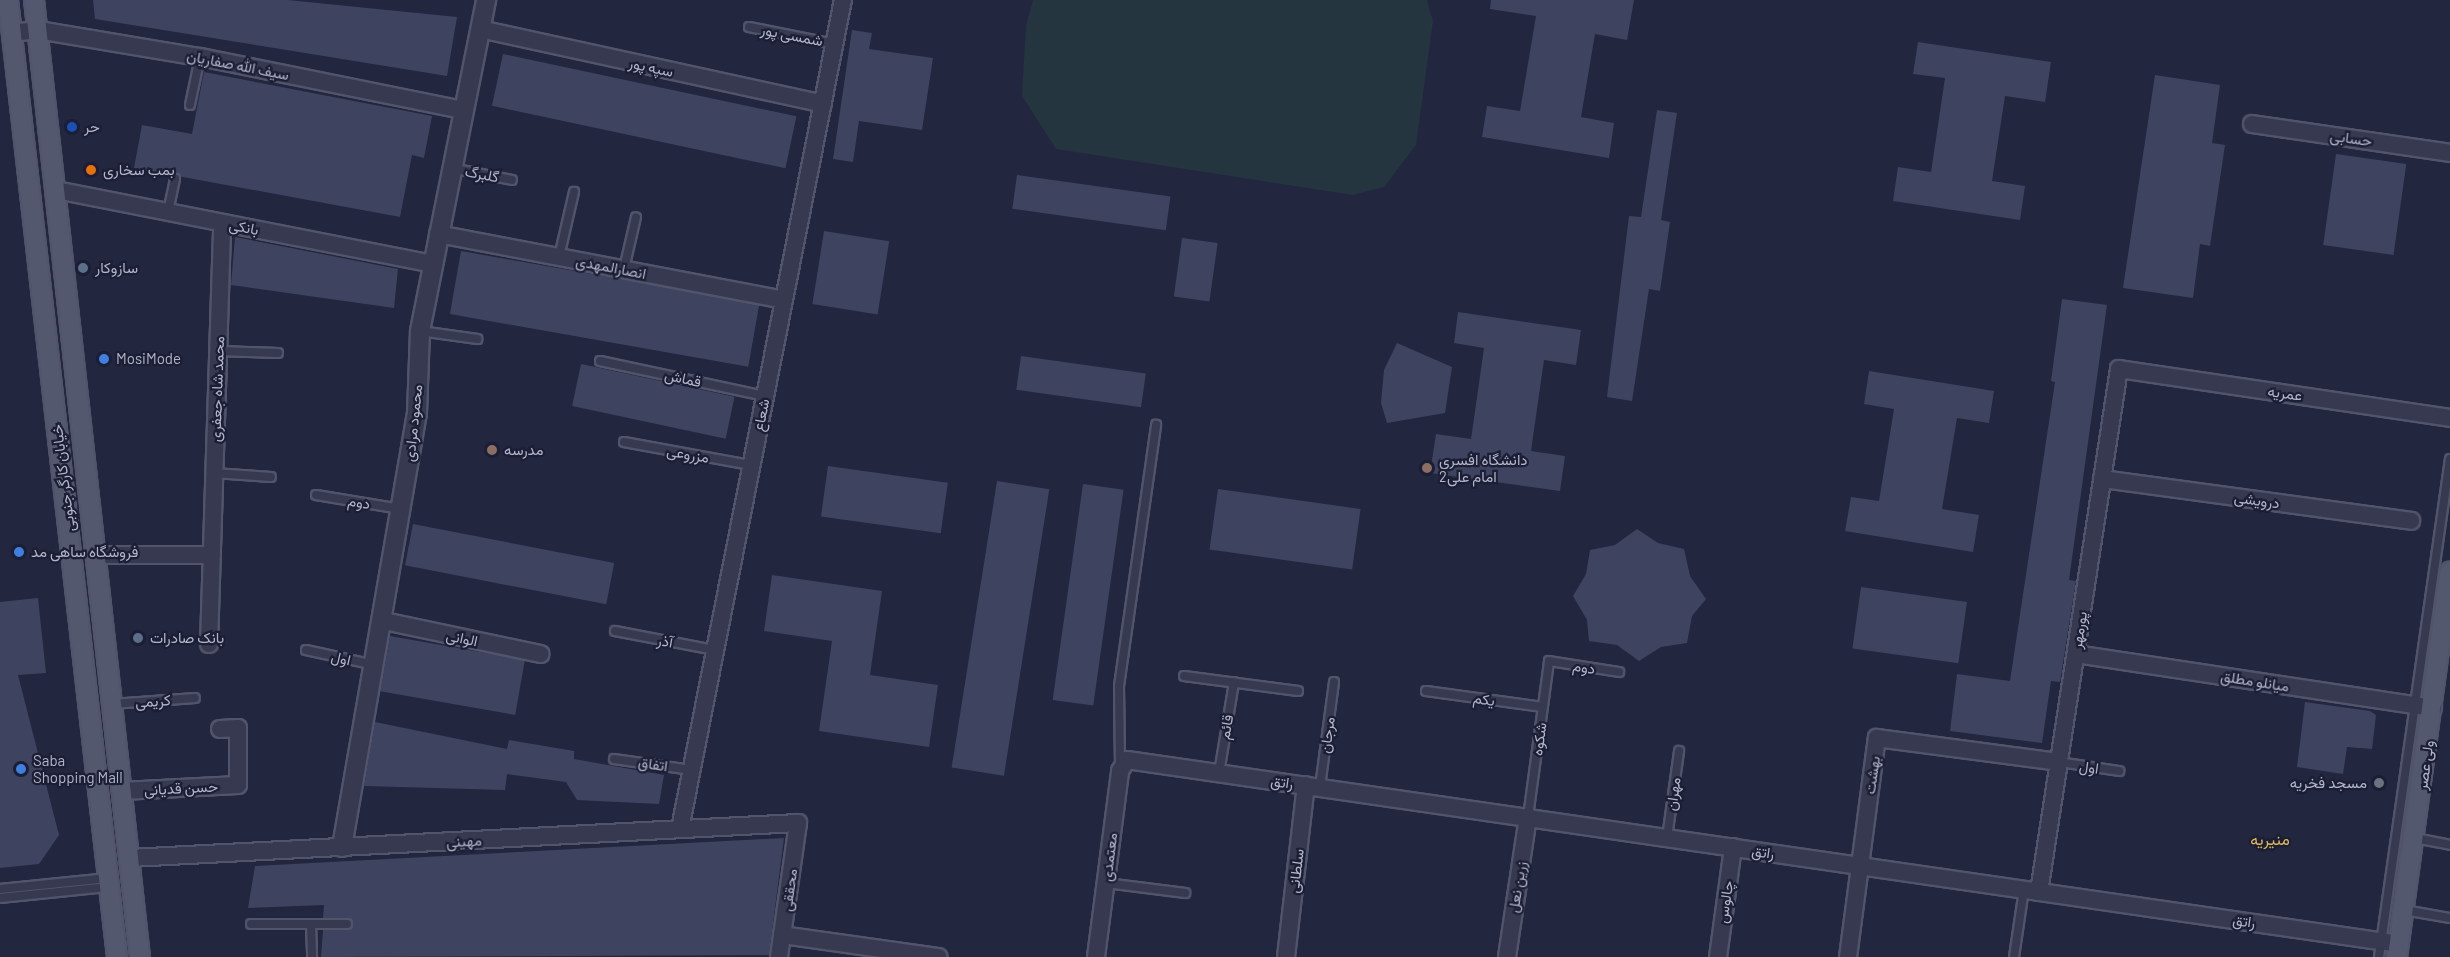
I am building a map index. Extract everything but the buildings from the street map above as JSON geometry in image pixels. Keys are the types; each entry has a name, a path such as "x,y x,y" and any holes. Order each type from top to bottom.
{"main road":[{"name":"خیابان کارگر جنوبی","path":"8,0 117,957"},
{"name":"خیابان کارگر جنوبی","path":"34,0 140,957"},
{"name":"ولی عصر","path":"2389,950 2404,910 2448,607 2450,572"}],"street":[{"name":"محمود مرادی","path":"342,847 384,621 417,413 420,331 486,0"},
{"name":"شعاع","path":"680,829 843,0"},
{"name":"سپه پور","path":"480,29 823,104"},
{"name":"سیف الله صفاریان","path":"12,33 38,30 200,57 463,110"},
{"name":"حسابی","path":"2252,124 2450,153"},
{"name":"بانکی","path":"56,190 432,264"},
{"name":"محمد شاه جعفری","path":"209,644 222,223"},
{"name":"انصارالمهدی","path":"438,234 784,300"},
{"name":"عمریه","path":"2119,369 2450,418"},
{"name":"پورمهر","path":"2031,890 2059,762 2119,369"},
{"name":"درویشی","path":"2102,478 2411,521"},
{"path":"95,555 212,555"},
{"name":"الوانی","path":"384,621 541,654"},
{"name":"میانلو مطلق","path":"2076,654 2433,708"},
{"name":"حسن قدیانی","path":"122,791 238,785 238,728 220,729"},
{"name":"بهشت","path":"1848,957 1877,738 2059,762"},
{"name":"راتق","path":"1124,765 1218,773 1313,786 2031,890 2389,950"},
{"name":"معتمدی","path":"1096,957 1124,765"},
{"name":"سلطانی","path":"1286,957 1313,786"},
{"name":"زرین نعل","path":"1507,957 1528,817"},
{"name":"مهینی","path":"130,858 798,823"},
{"name":"محققی","path":"779,957 798,823"},
{"name":"چالوس","path":"1718,957 1733,847"},
{"path":"782,935 938,957"}],"lane":[{"name":"شمسی پور","path":"749,27 834,44"},
{"path":"190,105 200,57"},
{"name":"گلبرگ","path":"451,168 512,180"},
{"path":"168,212 175,179"},
{"path":"559,257 573,192"},
{"path":"624,269 636,218"},
{"path":"420,331 477,339"},
{"path":"218,351 278,353"},
{"name":"قماش","path":"600,361 765,396"},
{"path":"1124,765 1119,686 1156,425"},
{"name":"مزروعی","path":"624,442 752,465"},
{"path":"2389,950 2415,706 2450,459"},
{"path":"214,473 271,477"},
{"name":"دوم","path":"316,495 401,508"},
{"name":"آذر","path":"615,632 715,650"},
{"name":"اول","path":"306,650 376,665"},
{"name":"دوم","path":"1550,661 1619,672"},
{"name":"شکوه","path":"1528,817 1550,661"},
{"path":"1184,676 1298,690"},
{"name":"قائم","path":"1218,773 1233,682"},
{"name":"مرجان","path":"1313,786 1334,682"},
{"name":"یکم","path":"1426,691 1543,707"},
{"name":"کریمی","path":"111,704 195,698"},
{"name":"مهران","path":"1667,838 1679,751"},
{"name":"اتفاق","path":"614,759 692,770"},
{"name":"اول","path":"2059,762 2119,771"},
{"path":"2415,838 2450,844"},
{"path":"1106,882 1185,893"},
{"path":"0,889 109,883"},
{"path":"0,898 109,883"},
{"path":"2014,957 2031,890"},
{"path":"2404,910 2450,918"},
{"path":"251,924 347,924"},
{"path":"311,924 312,957"}],"shaded area":[{"path":"1033,0 1427,0 1433,21 1416,145 1384,187 1353,195 1056,149 1022,96 1026,25"}],"place":[{"name":"حر","path":"72,127"},
{"name":"بمب سخاری","path":"91,170"},
{"name":"سازوکار","path":"83,268"},
{"name":"MosiMode","path":"104,359"},
{"name":"مدرسه","path":"492,450"},
{"name":"دانشگاه افسری امام علی2","path":"1427,468"},
{"name":"فروشگاه ساهی مد","path":"19,552"},
{"name":"بانک صادرات","path":"138,638"},
{"name":"Saba Shopping Mall","path":"21,769"},
{"name":"مسجد فخریه","path":"2379,783"}],"district":[{"name":"منیریه","path":"2270,839"}]}
